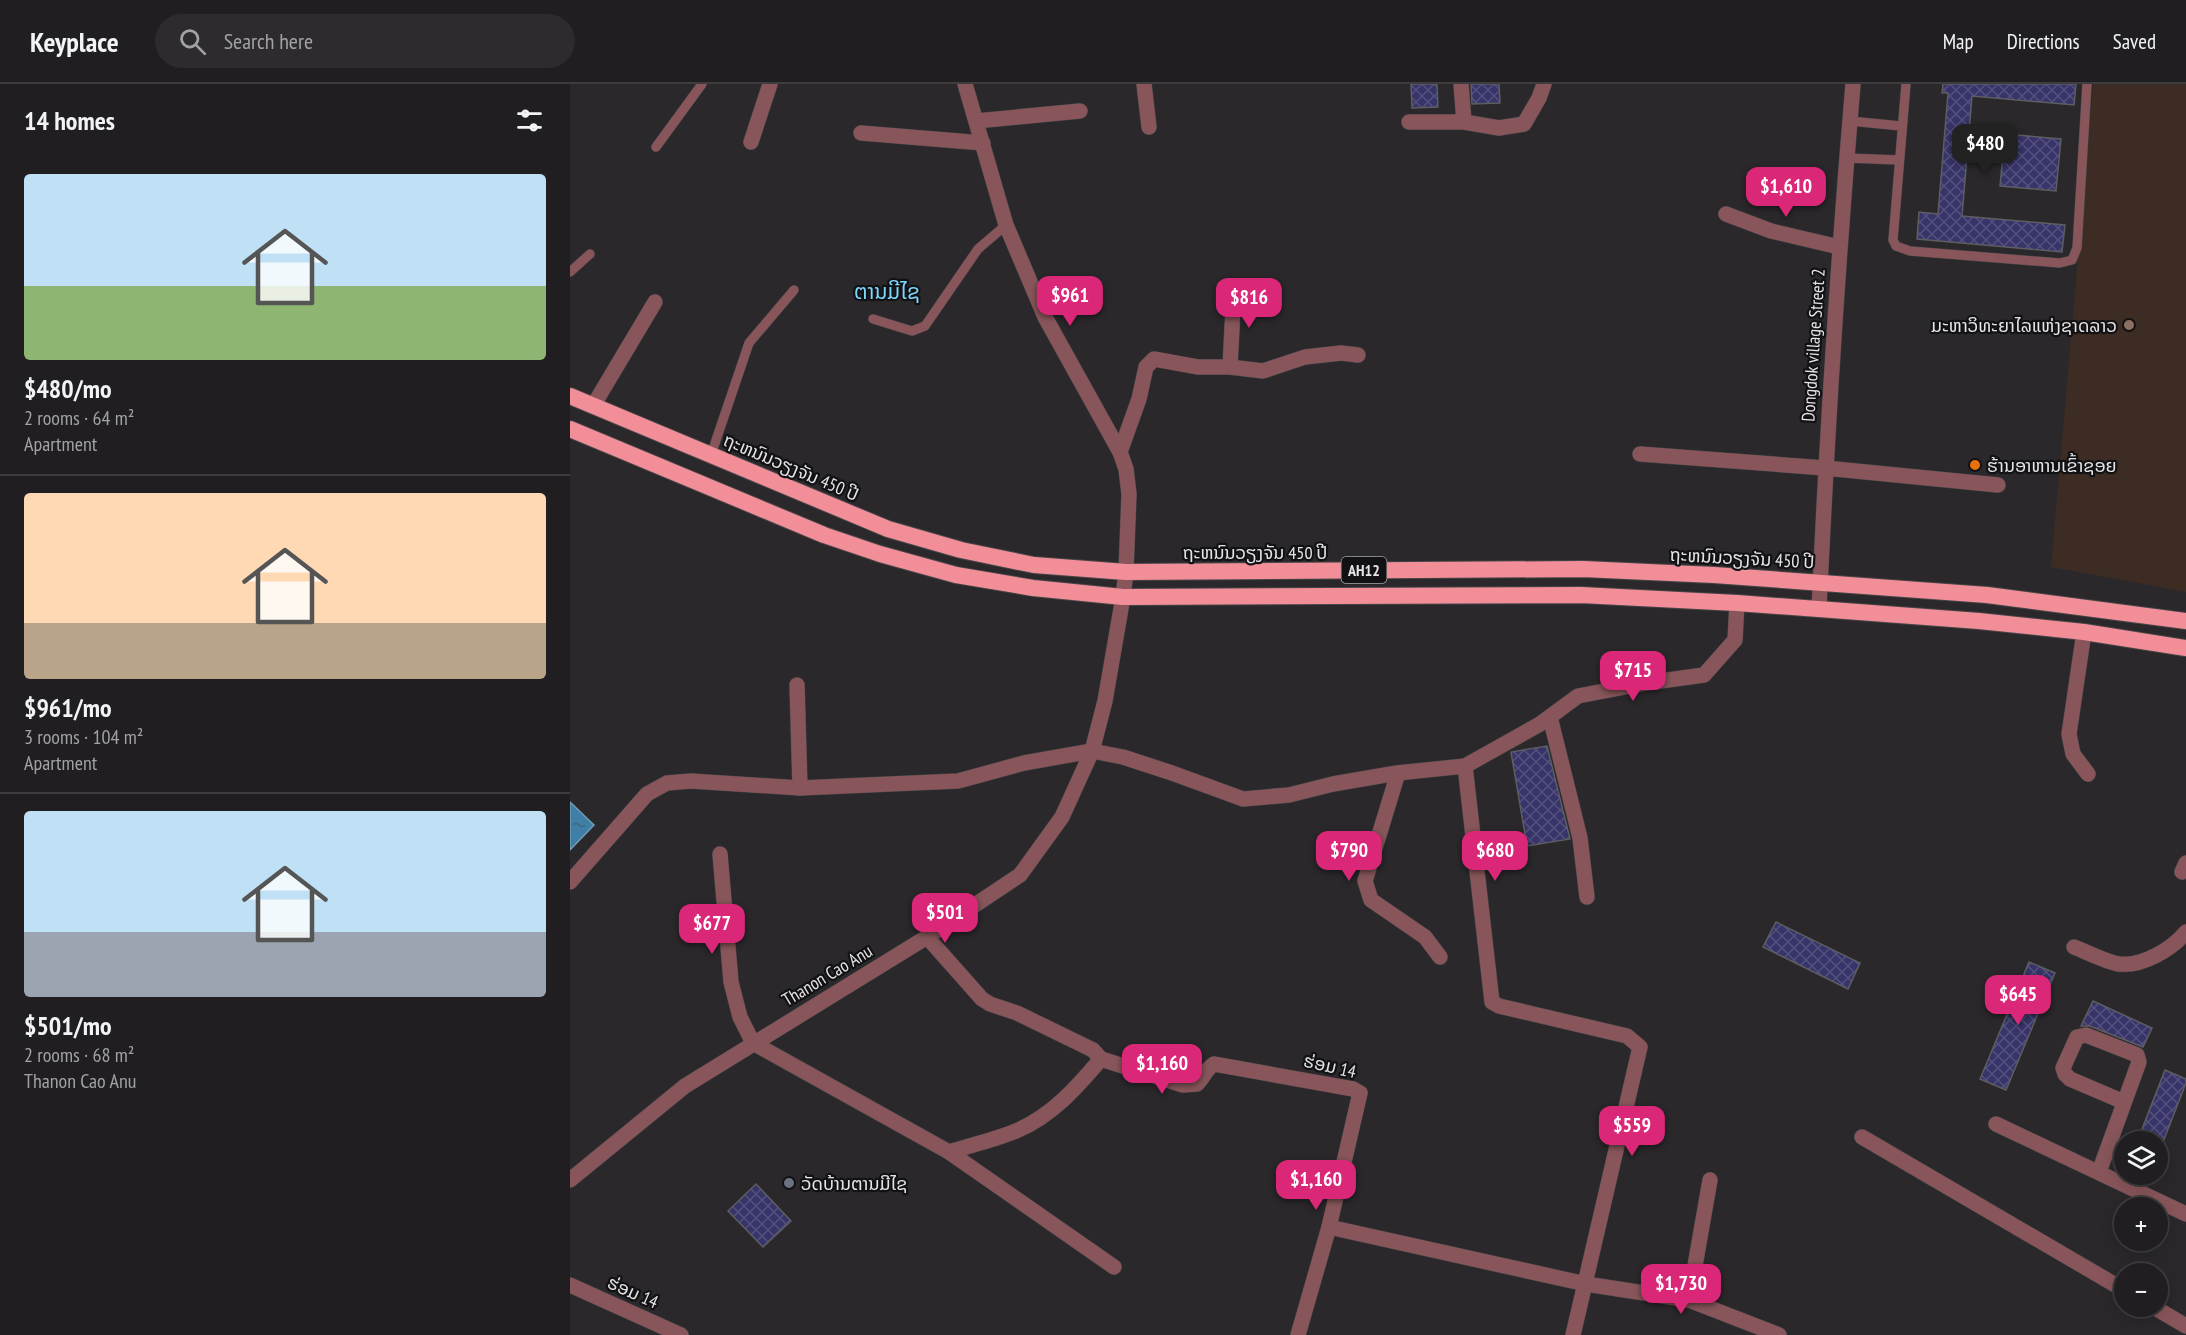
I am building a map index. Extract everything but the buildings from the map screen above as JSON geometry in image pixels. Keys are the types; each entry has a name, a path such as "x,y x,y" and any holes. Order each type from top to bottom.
{"highway":[{"name":"ຖະຫນົນວຽງຈັນ 450 ປີ","path":"570,396 888,529 961,550 1034,565 1126,572 1583,569 1821,581 1987,595 2186,621"},
{"name":"AH12","path":"570,429 824,535 880,554 956,575 1033,588 1124,597 1581,596 1737,603 1979,621 2084,632 2186,648"}],"street":[{"path":"751,142 770,84"},
{"name":"Thanon Cao Anu","path":"570,1180 685,1086 927,937 1020,875 1062,817 1092,751 1106,701 1124,597 1129,494 1126,469 1120,452 1046,317 1006,225 965,84"},
{"path":"1144,84 1149,127"},
{"path":"1461,84 1464,122"},
{"path":"1409,122 1464,122 1499,128 1524,124 1544,84"},
{"name":"Dongdok village Street 2","path":"1819,609 1839,247 1853,84"},
{"path":"976,121 1080,111"},
{"path":"861,133 982,143"},
{"path":"1726,214 1771,231 1839,247"},
{"path":"1230,367 1234,289"},
{"path":"593,406 655,302"},
{"path":"1120,452 1139,399 1146,367 1154,359 1198,367 1230,367 1263,371 1305,357 1341,353 1358,355"},
{"path":"1640,454 1825,468 1998,485"},
{"path":"570,882 647,794 667,783 691,781 800,788 958,781 1024,763 1092,751 1122,757 1172,772 1243,800 1289,795 1332,784 1398,772 1465,766 1550,717 1578,696 1704,675 1735,640 1737,603"},
{"path":"2084,632 2069,734 2073,754 2088,774"},
{"path":"797,685 800,788"},
{"path":"1550,717 1580,838 1587,897"},
{"path":"1465,766 1492,1002 1498,1006 1627,1036 1640,1047 1574,1335"},
{"path":"1398,772 1365,881 1371,900 1425,937 1440,957"},
{"path":"720,854 731,982 740,1017 753,1043 949,1152 1114,1268"},
{"path":"2074,947 2119,964 2140,962 2168,948 2186,932"},
{"path":"927,937 982,999 1017,1013 1093,1050 1101,1059 1072,1093 1048,1113 1017,1131 949,1152"},
{"path":"2099,1172 2139,1062 2139,1058 2086,1035 2078,1037 2063,1068 2065,1074 2070,1079 2124,1102"},
{"name":"ຮ່ອມ 14","path":"1101,1059 1137,1068 1183,1085 1197,1084 1204,1077 1208,1068 1214,1064 1353,1089 1360,1093 1329,1227 1298,1335"},
{"path":"1996,1124 2186,1214"},
{"path":"1862,1137 2114,1284"},
{"path":"1689,1300 1710,1180"},
{"path":"1329,1227 1586,1284 1689,1300 1779,1335"},
{"name":"ຮ່ອມ 14","path":"570,1285 681,1335"},
{"path":"2168,1315 2186,1326"}],"lane":[{"path":"656,147 702,84"},
{"path":"1906,84 1893,240 1896,246 1910,251 2068,262 2075,256 2077,248 2087,84"},
{"path":"1850,121 1901,126"},
{"path":"1847,158 1898,160"},
{"path":"873,319 912,331 925,326 978,249 1006,225"},
{"path":"570,272 590,254"},
{"path":"711,455 749,343 794,290"}],"shaded area":[{"name":"ມະຫາວິທະຍາໄລແຫ່ງຊາດລາວ","path":"2093,84 2186,84 2186,592 2051,567"}],"water":[{"path":"570,802 594,825 570,850"}],"place":[{"name":"ມະຫາວິທະຍາໄລແຫ່ງຊາດລາວ","path":"2129,325"},
{"name":"ຮ້ານອາຫານເຂົ້າຊອຍ","path":"1975,465"},
{"name":"ວັດບ້ານຕານມີໄຊ","path":"789,1183"}],"district":[{"name":"ຕານມີໄຊ","path":"887,291"}]}
